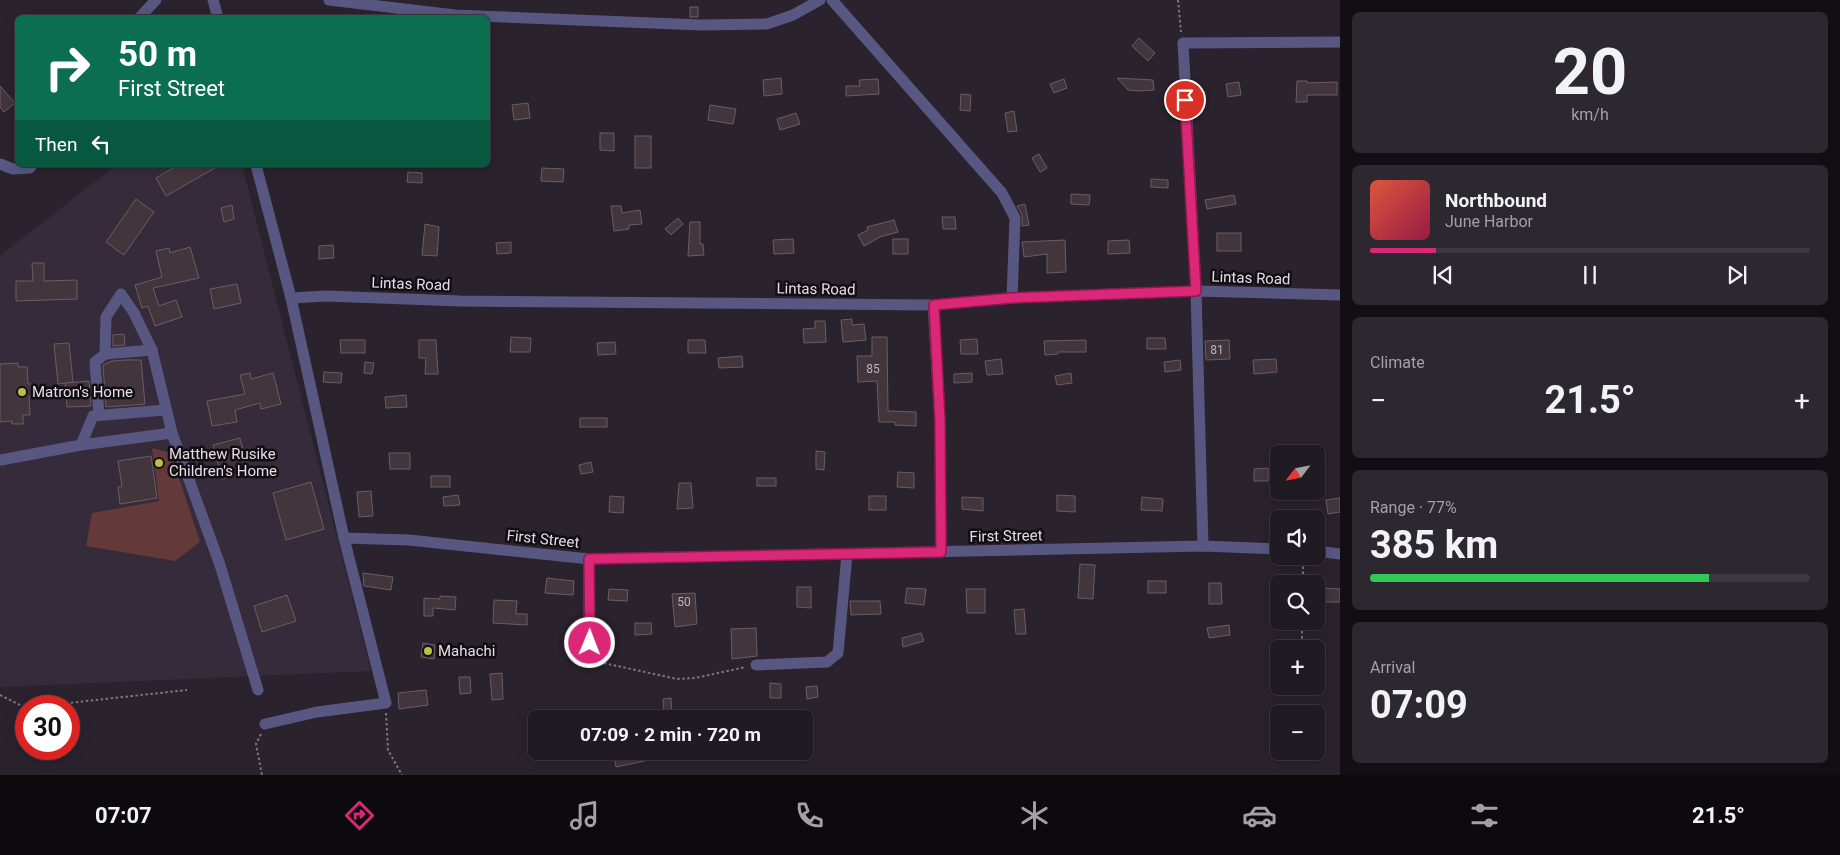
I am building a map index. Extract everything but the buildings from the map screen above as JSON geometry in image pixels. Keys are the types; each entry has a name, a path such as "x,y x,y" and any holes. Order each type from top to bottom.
{"street":[{"path":"142,15 156,0"},
{"path":"213,0 217,15"},
{"path":"328,0 455,15"},
{"path":"490,17 702,26 768,24 793,15 820,0"},
{"path":"832,0 1002,193 1014,218 1012,298"},
{"path":"1203,546 1196,291 1183,43 1340,42"},
{"path":"0,164 13,169 31,167"},
{"path":"257,167 291,298 344,538 386,704 317,712 265,724"},
{"name":"Lintas Road","path":"291,298 326,296 460,301 934,305 1012,298 1196,291 1340,295"},
{"path":"105,354 106,317 121,294 134,313 152,350 172,433 220,565 258,690"},
{"path":"934,305 940,421 941,552"},
{"path":"99,416 95,362 105,354 152,350"},
{"path":"81,445 93,416 165,410"},
{"path":"1,460 81,445 172,433"},
{"name":"First Street","path":"344,538 409,540 589,559 1203,546 1270,549"},
{"path":"1325,552 1340,554"},
{"path":"756,664 826,662 838,653 847,554"},
{"path":"589,559 590,659"}],"path":[{"path":"1178,0 1183,43"},
{"path":"590,659 677,679 695,678 756,664"},
{"path":"80,702 187,690"},
{"path":"0,695 15,702"},
{"path":"386,704 388,750 402,775"},
{"path":"262,775 256,744 265,724"}],"shaded area":[{"name":"Matthew Rusike Children's Home","path":"113,167 243,167 371,671 0,687 0,256"},
{"path":"152,448 171,453 200,542 175,561 86,546 92,513 159,501"}],"place":[{"name":"Matron's Home","path":"22,392"},
{"name":"Matthew Rusike Children's Home","path":"159,463"},
{"name":"Mahachi","path":"428,651"}],"route":[{"path":"590,643 589,559 941,552 940,421 934,305 1012,298 1196,291 1185,100"}]}
